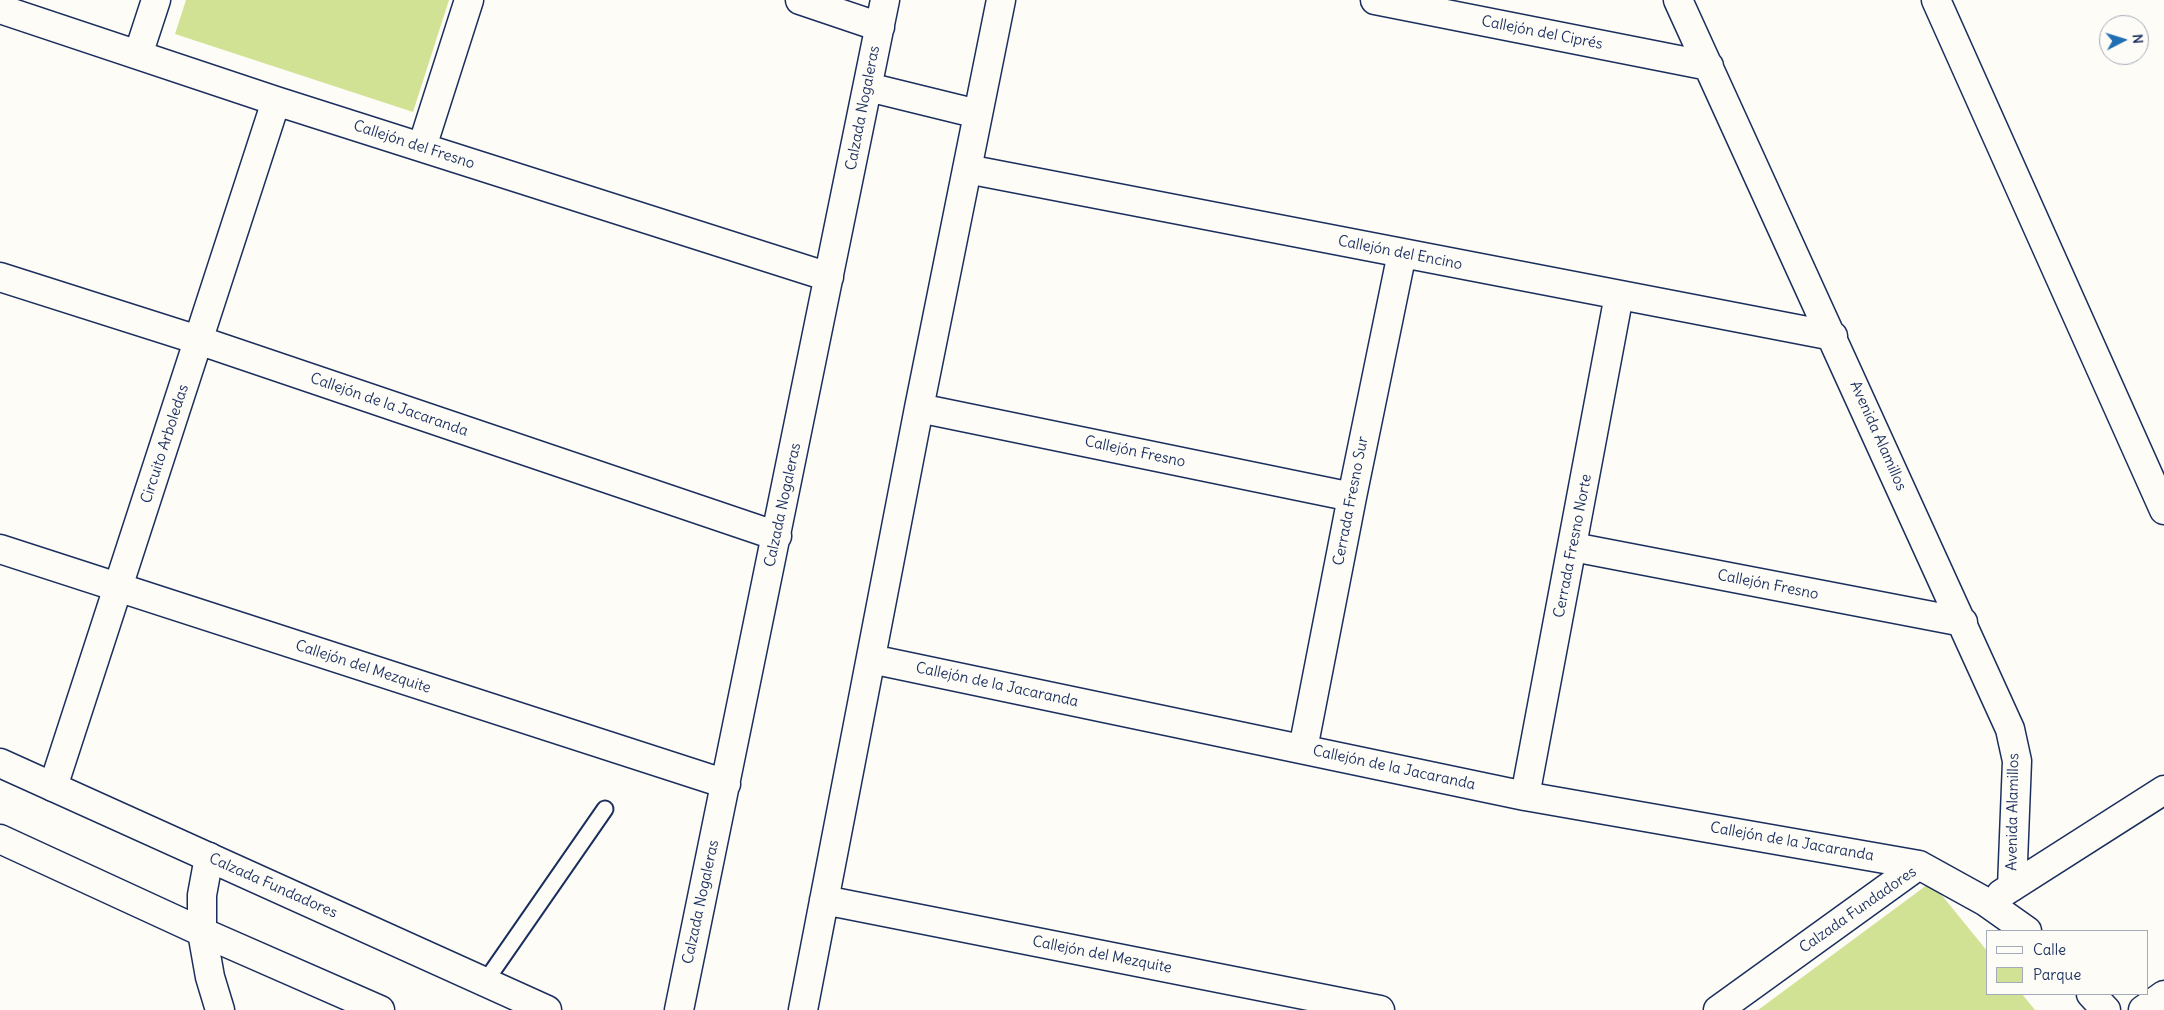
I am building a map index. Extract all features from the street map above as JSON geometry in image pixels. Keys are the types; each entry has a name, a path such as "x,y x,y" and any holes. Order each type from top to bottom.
{"street":[{"path":"138,55 156,0"},
{"path":"422,147 469,0"},
{"path":"800,0 880,27"},
{"name":"Calzada Nogaleras","path":"679,1010 885,0"},
{"path":"802,1010 919,408 1001,0"},
{"name":"Callejón del Ciprés","path":"1375,0 1709,66"},
{"name":"Avenida Alamillos","path":"1678,0 1833,336 2010,729 2017,761 2012,887"},
{"path":"1936,0 2164,510"},
{"name":"Callejón del Fresno","path":"0,9 276,100 829,277"},
{"path":"868,88 978,114"},
{"name":"Circuito Arboledas","path":"53,787 276,100"},
{"name":"Callejón del Encino","path":"967,169 1833,336"},
{"name":"Cerrada Fresno Sur","path":"1303,749 1402,253"},
{"name":"Callejón de la Jacaranda","path":"0,277 198,340 776,536"},
{"name":"Cerrada Fresno Norte","path":"1525,796 1619,295"},
{"name":"Callejón Fresno","path":"919,408 1352,497"},
{"name":"Callejón Fresno","path":"1573,547 1963,622"},
{"name":"Callejón del Mezquite","path":"0,549 118,589 726,784"},
{"name":"Callejón de la Jacaranda","path":"871,658 1525,796 1919,865"},
{"name":"Calzada Fundadores","path":"0,763 547,1010"},
{"path":"1986,902 2164,790"},
{"path":"0,838 202,932 380,1010"},
{"path":"209,857 202,895 202,932 210,976 220,1010"},
{"name":"Calzada Fundadores","path":"1718,1010 1919,865 1986,902 2026,930"},
{"name":"Callejón del Mezquite","path":"824,900 1380,1010"},
{"path":"2092,995 2106,1010"},
{"path":"2143,1010 2164,995"}],"lane":[{"path":"485,982 605,810"}],"green space":[{"path":"186,0 449,0 413,112 175,34"},
{"path":"1931,882 1986,950 1986,995 2023,995 2035,1010 1758,1010"}]}
